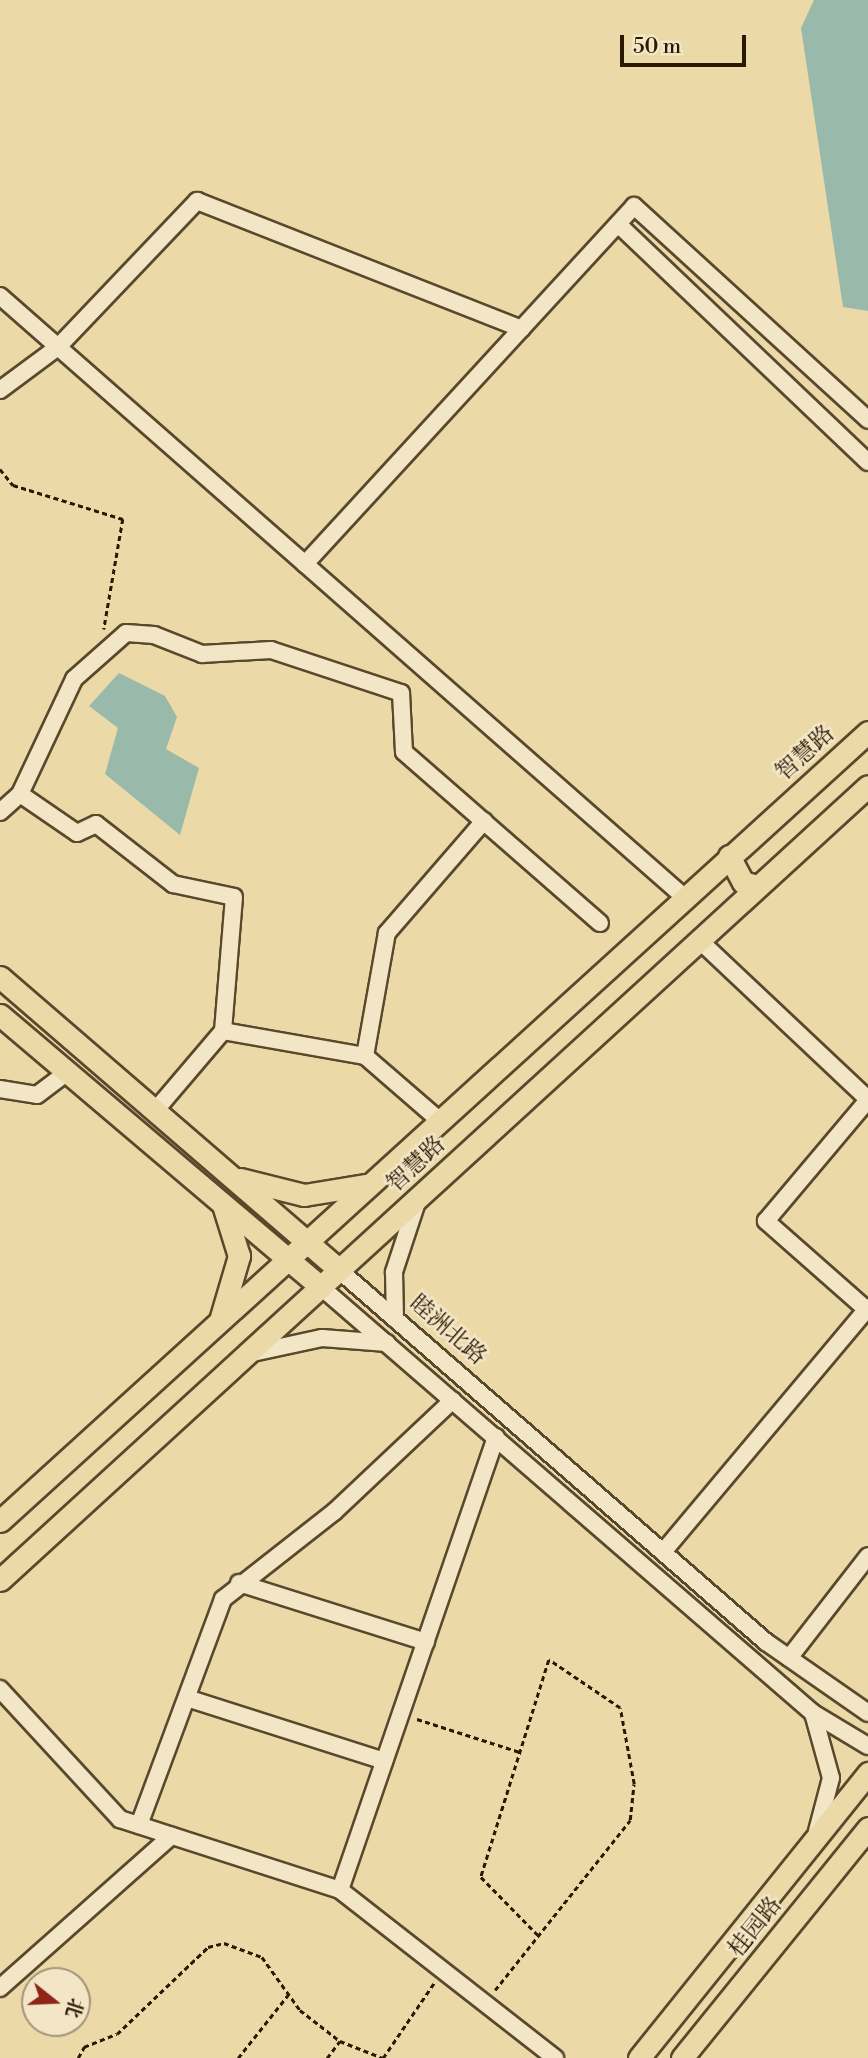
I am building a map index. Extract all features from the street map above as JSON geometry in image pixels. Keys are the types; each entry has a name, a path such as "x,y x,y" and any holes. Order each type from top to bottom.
{"main road":[{"name":"智慧路","path":"0,1521 868,732"},
{"name":"智慧路","path":"0,1580 868,786"},
{"path":"729,856 743,883 757,886"},
{"name":"睦洲北路","path":"0,977 230,1176 298,1248 321,1287"},
{"name":"睦洲北路","path":"0,1015 66,1073 221,1199 298,1248 339,1270"},
{"path":"230,1176 304,1195 368,1185"},
{"path":"220,1320 239,1256 221,1199"},
{"path":"639,2058 868,1773"},
{"name":"桂园路","path":"682,2058 868,1828"}],"street":[{"path":"0,390 58,347 197,201 522,328"},
{"path":"305,564 635,206 868,419"},
{"path":"618,225 868,463"},
{"path":"0,296 684,897"},
{"path":"0,812 20,794 74,679 100,649 125,633 154,635 202,654 271,650 401,693 404,752 600,923"},
{"path":"20,794 77,833 96,824 173,884 234,897 223,1031 155,1111"},
{"path":"365,1056 387,933 484,821"},
{"path":"663,1552 867,1309 766,1221 868,1100 699,940"},
{"path":"223,1031 365,1056 439,1120"},
{"path":"0,1089 37,1095 66,1073"},
{"path":"395,1319 394,1272 418,1198"},
{"name":"睦洲北路","path":"339,1270 789,1658 868,1713"},
{"name":"睦洲北路","path":"321,1287 813,1713 868,1746"},
{"path":"248,1354 322,1338 387,1343"},
{"path":"139,1825 223,1599 239,1583 334,1512 453,1400"},
{"path":"340,1891 496,1437"},
{"path":"789,1658 868,1556"},
{"path":"239,1583 426,1642"},
{"path":"0,1689 120,1819 340,1891 555,2058"},
{"path":"187,1698 384,1761"},
{"path":"813,1713 831,1777 815,1838"},
{"path":"0,1988 171,1836"},
{"path":"847,1855 868,1843"}],"path":[{"path":"0,469 13,485 123,519 100,649"},
{"path":"484,2003 630,1821 634,1784 620,1708 549,1660 481,1877 538,1935"},
{"path":"401,1714 520,1752"},
{"path":"78,2058 84,2047 117,2034 208,1947 224,1943 262,1957 289,1994 340,2041 383,2058 442,1970"},
{"path":"238,2058 289,1994"},
{"path":"327,2058 340,2041"}],"shaded area":[{"path":"814,0 868,0 868,311 843,307 801,28"},
{"path":"119,673 165,696 177,717 166,749 199,768 180,835 105,774 118,728 89,706"}]}
